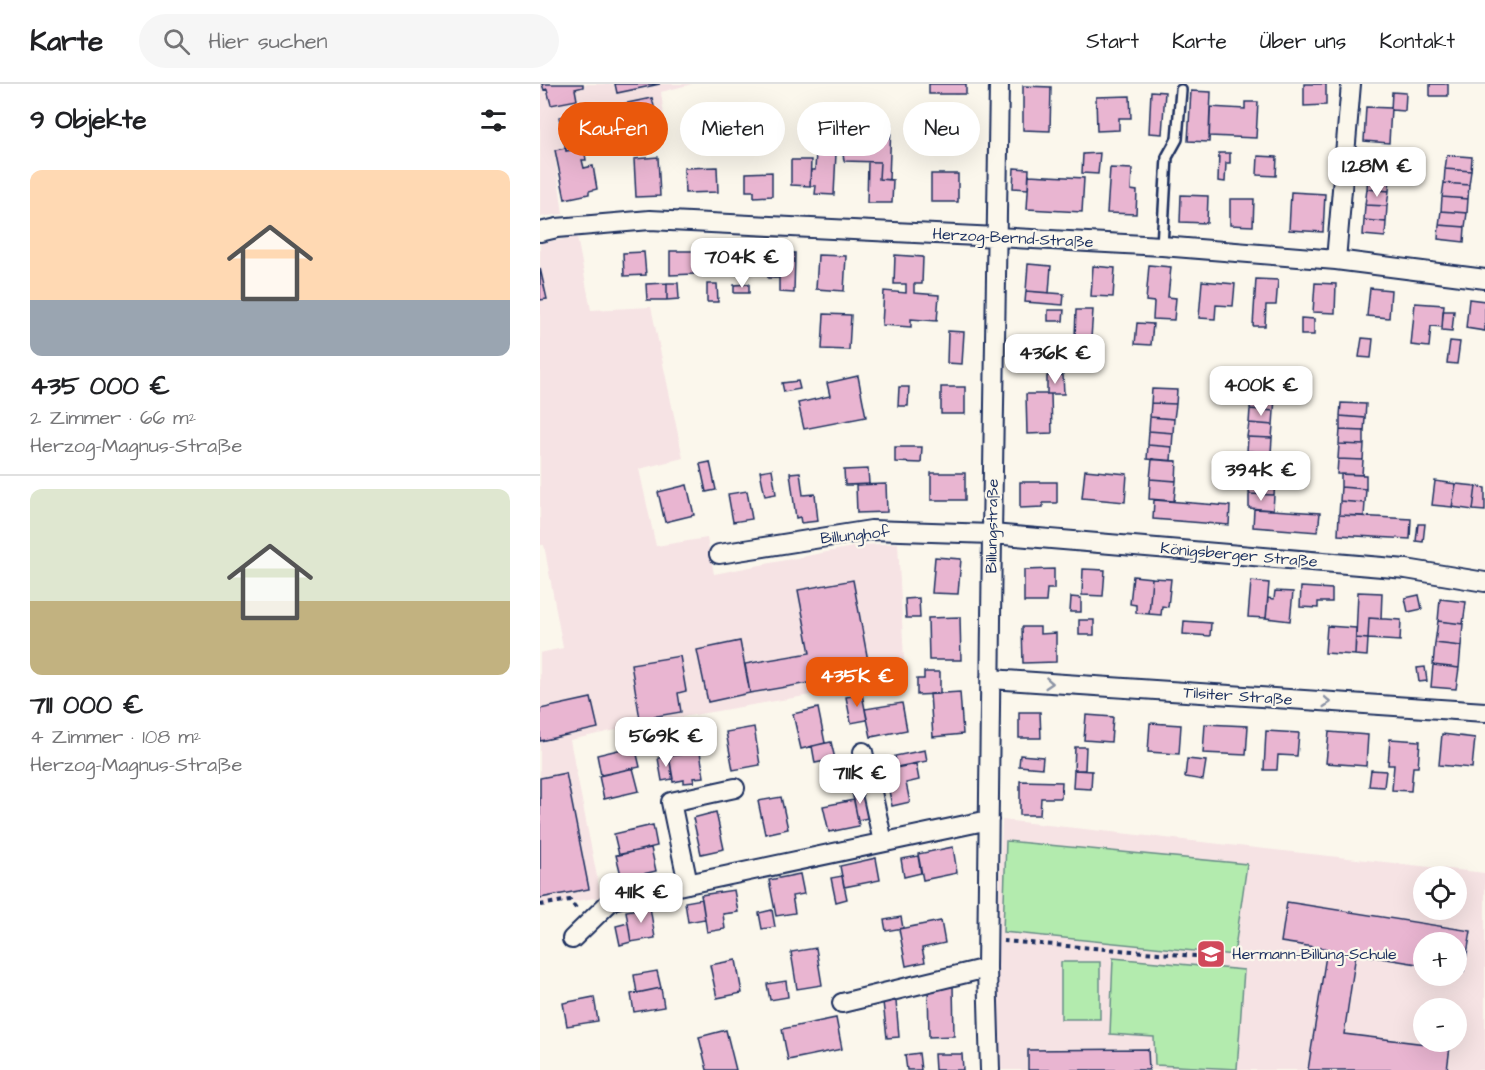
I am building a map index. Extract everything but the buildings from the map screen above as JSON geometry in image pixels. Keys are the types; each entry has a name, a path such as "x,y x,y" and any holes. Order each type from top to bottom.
{"street":[{"name":"Billungstraße","path":"990,1070 987,968 999,84"},
{"path":"1336,260 1351,84"},
{"name":"Herzog-Bernd-Straße","path":"540,231 650,220 997,237 1162,246 1336,260 1485,279"},
{"name":"Billunghof","path":"720,554 871,530 992,534"},
{"name":"Königsberger Straße","path":"992,534 1406,569 1485,582"},
{"name":"Tilsiter Straße","path":"990,679 1485,712"},
{"path":"863,752 883,842"},
{"path":"688,884 671,802 735,788"},
{"path":"572,939 612,900 989,820"},
{"path":"842,1003 987,968"}],"lane":[{"path":"1162,246 1167,157 1178,139 1181,90"}],"path":[{"path":"540,905 570,900 588,924"},
{"path":"988,940 1196,956"}],"shaded area":[{"path":"540,84 692,84 661,92 662,102 558,102 558,153 555,154 563,214 540,217"},
{"path":"577,237 591,310 651,307 683,458 639,469 656,546 707,538 714,574 863,545 898,543 905,679 653,722 570,740 601,897 540,907 540,653 563,648 544,545 540,545 540,243"},
{"name":"Hermann-Billung-Schule","path":"1002,820 1421,866 1413,866 1413,920 1467,920 1467,871 1485,873 1485,1070 999,1070 997,969"}],"green space":[{"path":"1006,841 1247,864 1234,955 1003,932"},
{"path":"1113,958 1244,970 1237,1069 1155,1065 1154,1037 1110,1034"},
{"path":"1061,962 1100,962 1100,1019 1061,1019"}],"place":[{"name":"Hermann-Billung-Schule","path":"1211,954"}]}
